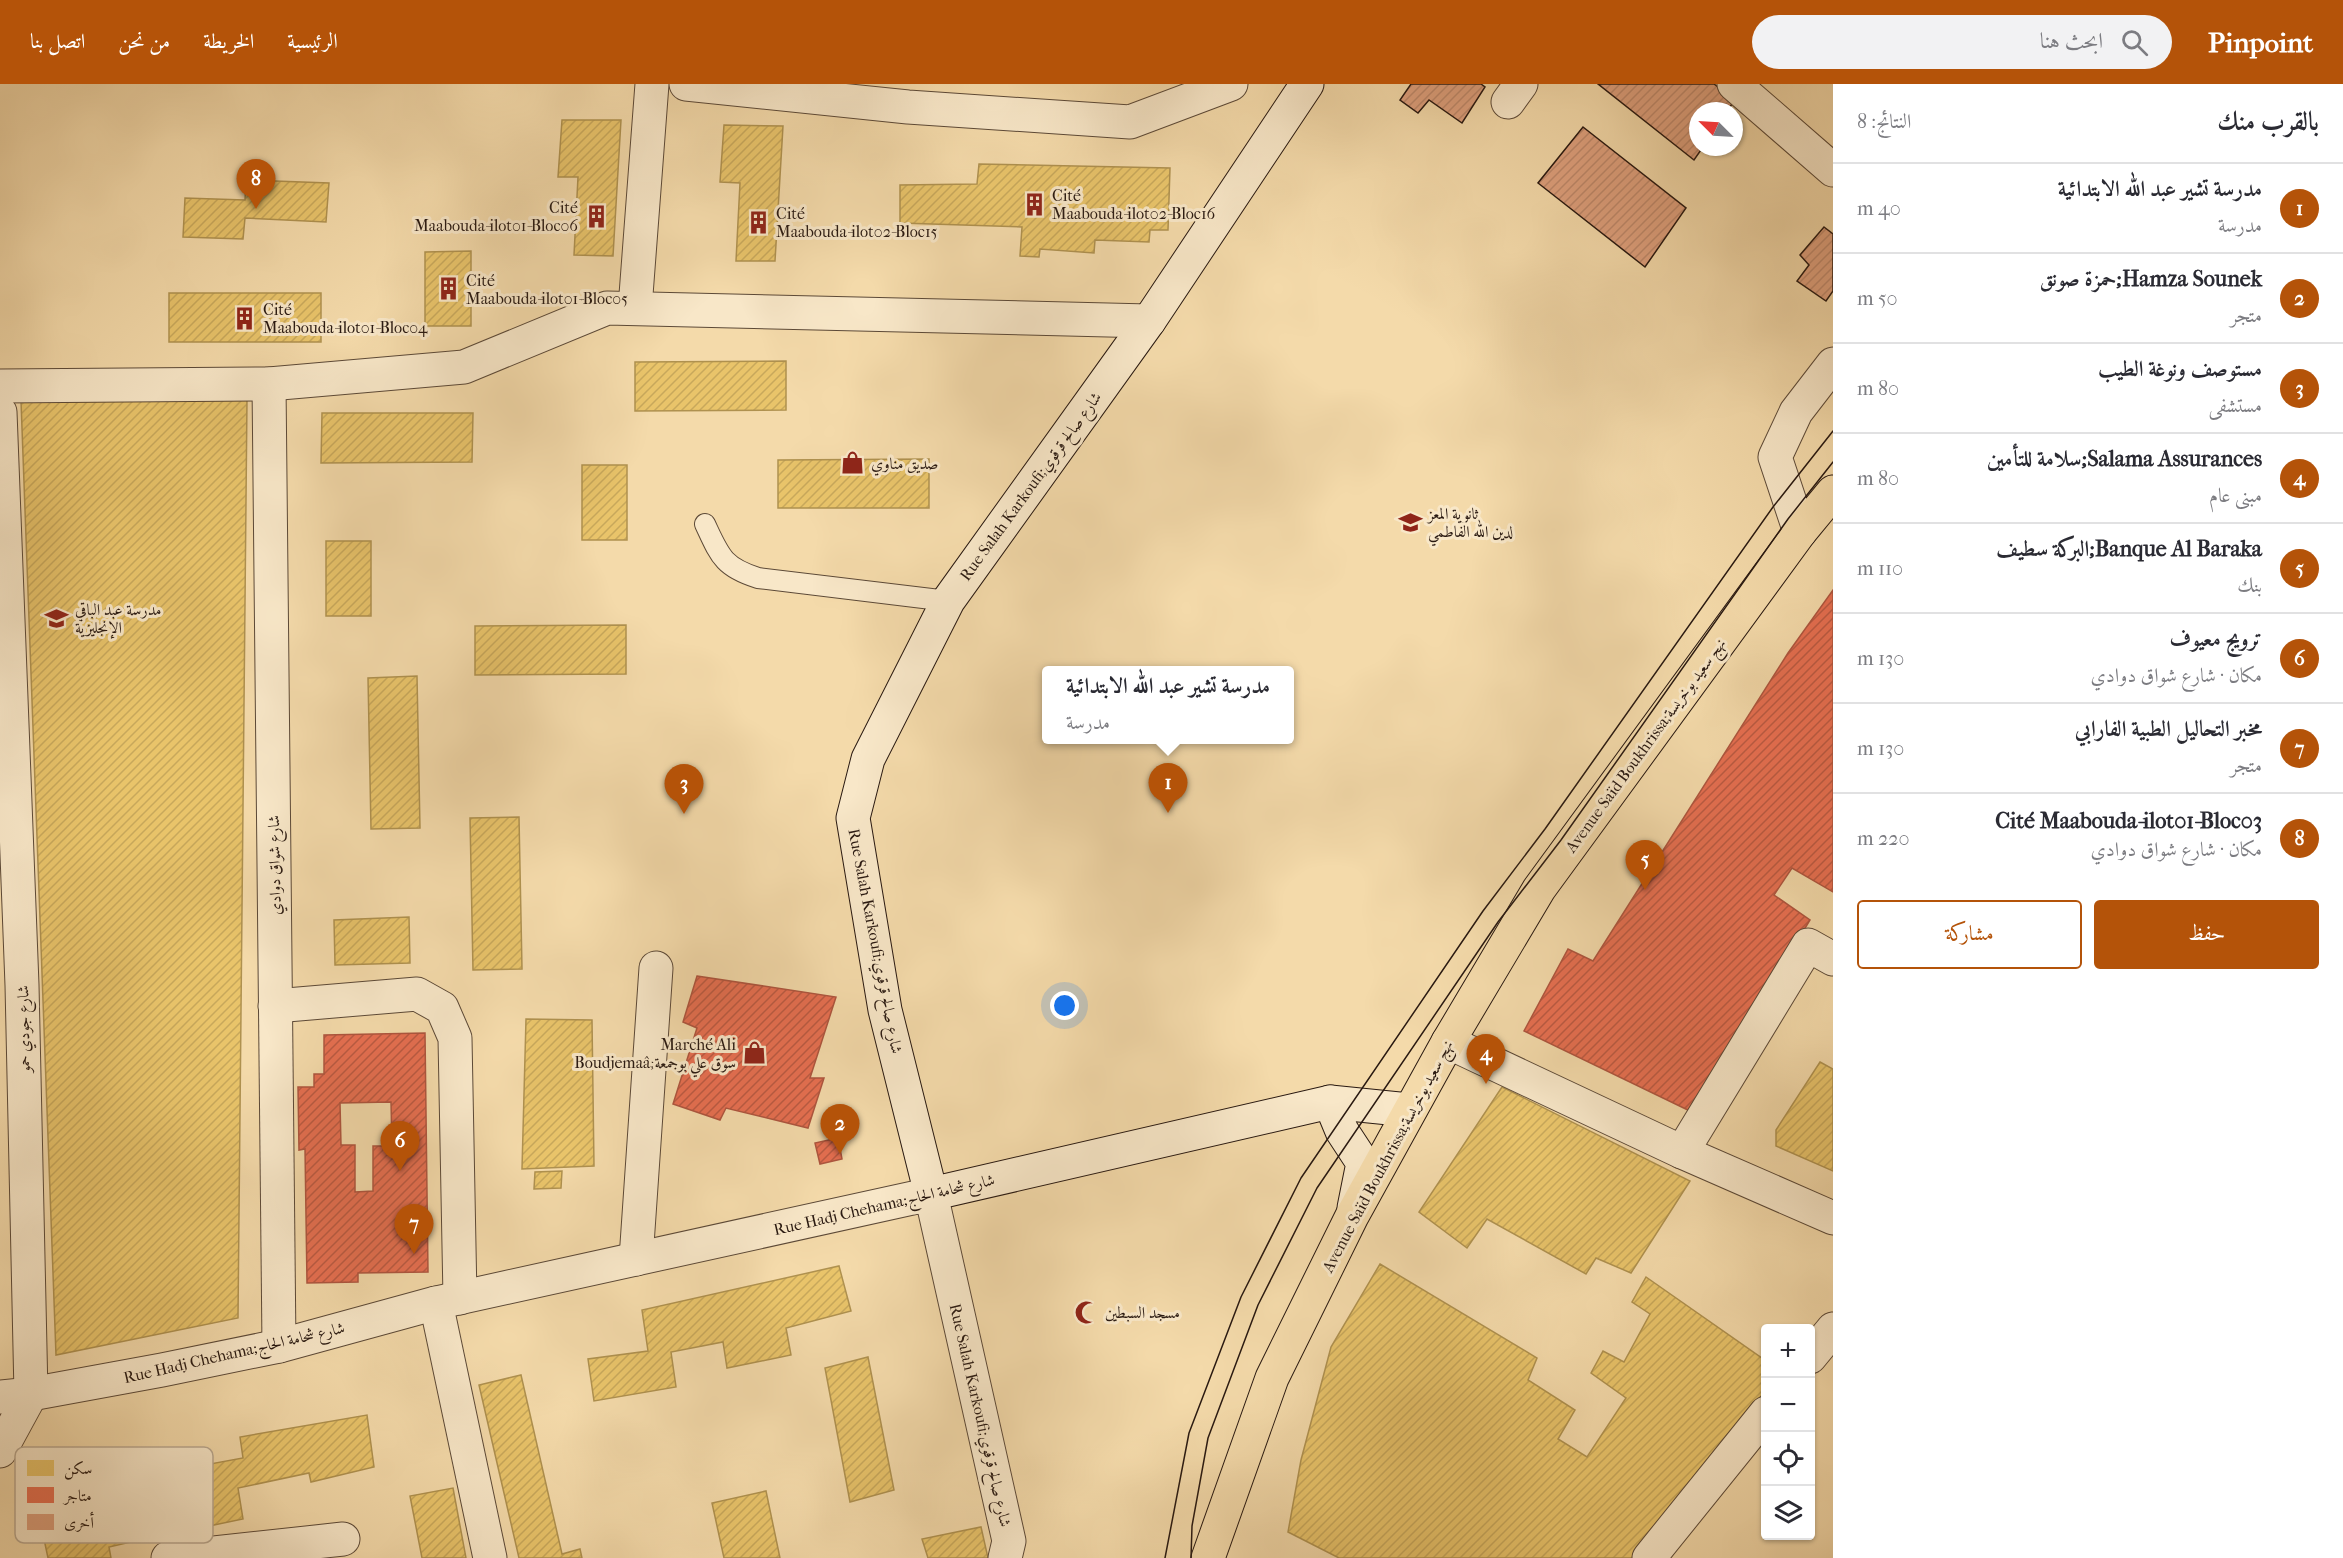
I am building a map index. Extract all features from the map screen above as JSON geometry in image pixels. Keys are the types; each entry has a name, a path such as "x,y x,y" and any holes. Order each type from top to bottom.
{"main road":[{"name":"Avenue Saïd Boukhrissa;نهج سعيد بوخريسة","path":"1208,1558 1272,1378 1352,1216 1448,1042 1539,889 1800,532 1833,492"}],"street":[{"path":"635,308 652,84"},
{"path":"686,84 908,107 1130,122 1231,84"},
{"name":"Rue Salah Karkoufi;شارع صالح قرقوي","path":"1005,1558 1009,1541 931,1194 885,1010 853,818 868,759 948,601 1149,321 1307,84"},
{"path":"1734,84 1833,170"},
{"path":"0,386 269,384 464,367 607,308 1149,321"},
{"path":"1800,532 1775,457 1796,412 1833,364"},
{"name":"شارع شواق دوادي","path":"269,384 279,1346"},
{"name":"شارع جودي حمو","path":"0,412 22,985 15,1396"},
{"path":"1682,1152 1808,945 1833,959"},
{"path":"636,1259 657,968"},
{"path":"275,1006 417,994 442,1008 454,1038 448,1300 490,1558"},
{"path":"1448,1042 1682,1152 1833,1218"},
{"path":"1330,1102 1342,1131 1363,1163 1352,1216"},
{"name":"Rue Hadj Chehama;شارع شحامة الحاج","path":"15,1396 162,1370 279,1346 448,1300 931,1194 1330,1102 1409,1110"},
{"path":"1815,1351 1833,1329"},
{"path":"0,1451 15,1396"},
{"path":"1649,1558 1761,1419"},
{"path":"168,1558 344,1539"}],"lane":[{"path":"705,524 721,558 740,572 758,578 948,601"}],"building: سكن":[{"name":"Cité Maabouda-ilot01-Bloc06","path":"562,120 621,120 613,256 574,255 578,177 558,177"},
{"name":"Cité Maabouda-ilot02-Bloc15","path":"724,125 783,126 775,261 736,261 740,183 720,182"},
{"name":"Cité Maabouda-ilot02-Bloc16","path":"979,164 1170,168 1168,230 1150,230 1149,242 1095,240 1094,253 1040,249 1039,257 1020,256 1022,227 900,223 900,185 977,184"},
{"path":"246,180 329,183 326,222 245,218 243,239 183,237 185,198 245,200"},
{"name":"Cité Maabouda-ilot01-Bloc05","path":"471,251 471,326 425,326 425,252"},
{"name":"Cité Maabouda-ilot01-Bloc04","path":"169,293 321,293 321,342 169,342"},
{"path":"786,361 786,410 635,411 635,362"},
{"path":"247,399 238,1318 56,1355 21,401"},
{"path":"322,413 473,413 472,462 321,463"},
{"path":"929,459 929,508 778,508 778,460"},
{"path":"582,465 627,465 627,540 582,540"},
{"path":"326,541 371,541 371,616 326,616"},
{"path":"626,625 626,674 475,675 475,626"},
{"path":"417,676 420,828 371,829 368,678"},
{"path":"519,817 522,969 473,970 470,818"},
{"path":"409,917 410,963 335,965 334,920"},
{"path":"526,1019 592,1020 594,1166 522,1169"},
{"path":"1820,1062 1833,1069 1833,1171 1776,1146 1776,1130"},
{"path":"1502,1087 1690,1181 1631,1273 1596,1258 1586,1274 1487,1219 1467,1248 1419,1212"},
{"path":"562,1171 561,1188 534,1189 535,1172"},
{"path":"1380,1264 1537,1358 1528,1380 1575,1410 1558,1439 1587,1457 1626,1398 1591,1373 1603,1351 1624,1362 1650,1314 1632,1302 1646,1277 1761,1358 1761,1396 1634,1558 1339,1558 1288,1532 1301,1460 1331,1347"},
{"path":"839,1266 851,1311 786,1328 791,1355 727,1368 723,1342 671,1352 676,1387 594,1401 588,1359 648,1351 642,1310"},
{"path":"868,1357 894,1490 850,1502 825,1368"},
{"path":"521,1375 562,1554 580,1549 582,1558 519,1558 479,1385"},
{"path":"367,1415 374,1467 311,1482 309,1473 238,1488 243,1519 213,1525 213,1464 243,1458 240,1437"},
{"path":"453,1488 466,1558 422,1558 410,1496"},
{"path":"766,1491 780,1558 724,1558 712,1503"},
{"path":"981,1527 988,1558 928,1558 922,1539"},
{"path":"45,1543 127,1543 109,1547 111,1558 48,1558"}],"building: متاجر":[{"path":"1833,590 1833,892 1792,868 1774,895 1810,920 1694,1113 1524,1031 1568,949 1593,961 1788,653"},
{"name":"Marché Ali Boudjemaâ;سوق علي بوجمعة","path":"697,976 836,997 810,1078 824,1078 808,1128 726,1108 720,1120 673,1104 697,1028 683,1022"},
{"path":"425,1033 428,1272 358,1273 358,1282 307,1283 305,1149 299,1150 298,1087 314,1087 314,1074 324,1074 324,1035","holes":["391,1102 392,1146 373,1146 373,1191 355,1192 355,1145 341,1145 340,1103"]},
{"path":"838,1138 842,1159 820,1164 815,1143"}],"building: أخرى":[{"path":"1411,84 1481,84 1485,87 1462,123 1429,100 1418,113 1400,100"},
{"path":"1598,84 1714,84 1735,100 1734,102 1689,102 1689,156 1697,156 1694,160"},
{"path":"1583,127 1686,208 1645,267 1538,183"},
{"path":"1824,227 1833,234 1833,291 1826,301 1797,281 1809,265 1800,255"}],"tram line":[{"path":"1165,1558 1189,1433 1241,1297 1301,1178 1483,911 1545,829 1773,507 1833,431"},
{"path":"1191,1558 1192,1526 1208,1438 1258,1305 1317,1188 1498,922 1561,840 1788,519 1833,462"}],"place":[{"name":"Cité Maabouda-ilot02-Bloc16","path":"1034,204"},
{"name":"Cité Maabouda-ilot01-Bloc03","path":"256,209"},
{"name":"Cité Maabouda-ilot01-Bloc06","path":"596,216"},
{"name":"Cité Maabouda-ilot02-Bloc15","path":"758,222"},
{"name":"Cité Maabouda-ilot01-Bloc05","path":"448,289"},
{"name":"Cité Maabouda-ilot01-Bloc04","path":"245,318"},
{"name":"صديق مناوي","path":"853,463"},
{"name":"ثانوية المعز لدين الله الفاطمي","path":"1410,522"},
{"name":"مدرسة عبد الباقي الإنجليزية","path":"57,618"},
{"name":"مدرسة تشير عبد الله الابتدائية","path":"1168,813"},
{"name":"مستوصف ونوغة الطيب","path":"684,814"},
{"name":"Banque Al Baraka;البركة سطيف","path":"1645,890"},
{"name":"Marché Ali Boudjemaâ;سوق علي بوجمعة","path":"754,1053"},
{"name":"Salama Assurances;سلامة للتأمين","path":"1486,1084"},
{"name":"Hamza Sounek;حمزة صونق","path":"840,1154"},
{"name":"ترويج معيوف","path":"400,1171"},
{"name":"مخبر التحاليل الطبية الفارابي","path":"414,1254"},
{"name":"مسجد السبطين","path":"1087,1312"}]}
